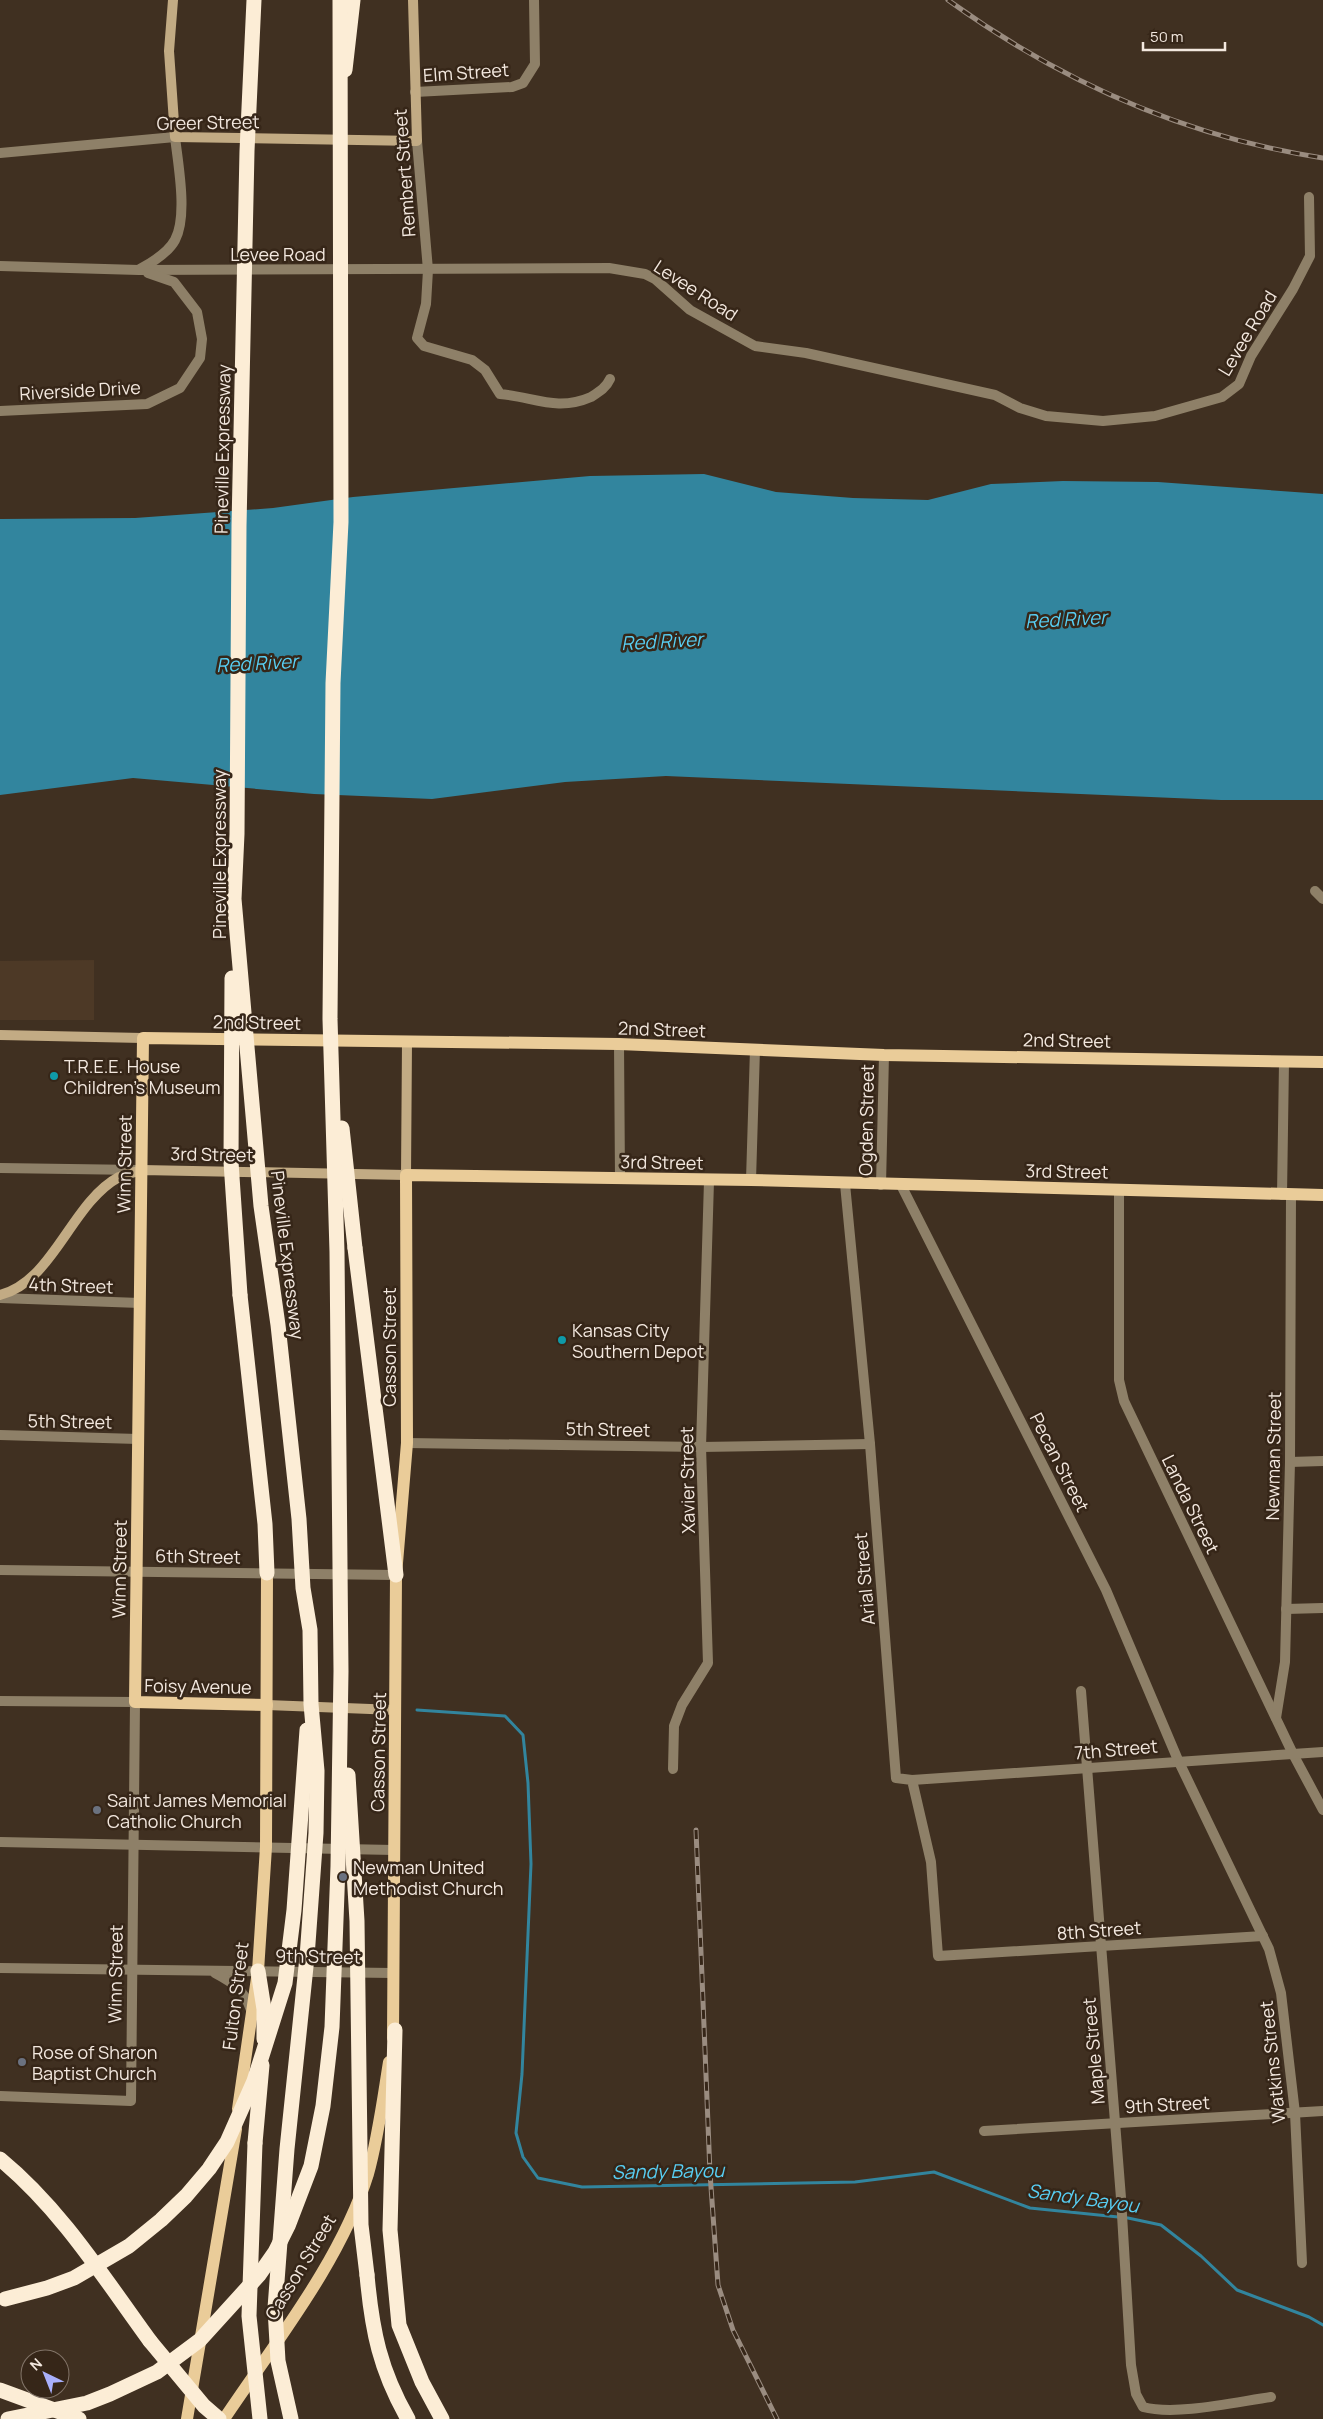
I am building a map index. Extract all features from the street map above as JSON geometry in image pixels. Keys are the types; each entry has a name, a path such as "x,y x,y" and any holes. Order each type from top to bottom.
{"highway":[{"name":"Pineville Expressway","path":"254,0 247,151 240,497 237,834 234,899 261,1206 278,1325 299,1519 302,1588 310,1630 311,1704"},
{"path":"8,2419 88,2403 133,2384 179,2357 200,2340 243,2294 275,2252 288,2226 311,2166 323,2106 332,2027 338,1866 341,1671 337,1252 330,1019 333,683 341,522 340,0"},
{"path":"339,129 353,0"},
{"path":"234,899 230,1070 231,1162 240,1295 265,1524 267,1573"},
{"path":"330,1019 355,1248 396,1575"},
{"path":"341,1671 357,1921 361,2225 371,2319 376,2344 384,2370 408,2419"},
{"path":"0,2300 47,2288 74,2278 129,2246 162,2220 186,2196 209,2169 226,2142 254,2081 285,1982 294,1910 306,1738 311,1704"},
{"path":"291,2419 278,2361 276,2308 287,2149 307,1957 316,1833 317,1771 311,1704"},
{"path":"258,1972 266,2026 255,2143 248,2316 260,2419"},
{"path":"395,2030 390,2230 399,2325 422,2382 442,2419"},
{"path":"0,2159 23,2180 65,2226 150,2341 204,2406 219,2419"},
{"path":"0,2390 79,2419"},
{"path":"0,2414 12,2419"}],"main road":[{"path":"173,0 169,51 175,137"},
{"name":"Rembert Street","path":"413,0 417,141"},
{"name":"Greer Street","path":"175,137 417,141"},
{"name":"2nd Street","path":"0,1035 619,1044 884,1055 1323,1062"},
{"name":"Winn Street","path":"136,1702 143,1038"},
{"name":"Casson Street","path":"224,2419 311,2289 346,2230 368,2174 395,2030 393,1973 396,1575 407,1443 407,1042"},
{"path":"0,1296 10,1292 32,1276 104,1188 120,1177 142,1170"},
{"name":"3rd Street","path":"142,1170 710,1181 752,1180 1286,1195 1323,1194"},
{"name":"Fulton Street","path":"187,2419 230,2167 251,2010 258,1972 266,1848 267,1573"},
{"name":"Foisy Avenue","path":"136,1702 396,1710"}],"street":[{"name":"Elm Street","path":"415,92 512,88 523,83 535,64 534,0"},
{"name":"Greer Street","path":"0,153 175,137"},
{"path":"138,270 152,262 169,248 175,240 180,227 181,213 175,137"},
{"name":"Rembert Street","path":"417,141 428,270 426,304 417,338 419,343 472,360 485,370 500,394 521,396 548,404 578,402 596,394 606,386 610,379"},
{"name":"Levee Road","path":"0,266 138,270 428,270 596,266 645,274 667,288 690,310 755,346 806,353 996,395 1020,408 1046,416 1103,421 1155,416 1200,405 1222,397 1239,384 1251,356 1293,289 1310,256 1309,197"},
{"name":"Riverside Drive","path":"0,411 147,404 180,388 200,358 202,339 197,312 174,282 138,270"},
{"path":"1316,891 1323,899"},
{"path":"619,1044 620,1179"},
{"path":"752,1180 755,1049"},
{"name":"Ogden Street","path":"881,1185 884,1055"},
{"name":"Newman Street","path":"1276,1718 1285,1662 1290,1462 1284,1062"},
{"name":"3rd Street","path":"0,1168 142,1170"},
{"name":"Xavier Street","path":"673,1769 674,1726 682,1705 708,1662 701,1446 710,1181"},
{"name":"Arial Street","path":"845,1184 870,1444 896,1778 912,1780"},
{"name":"Pecan Street","path":"901,1185 1106,1590 1178,1760"},
{"name":"Landa Street","path":"1119,1190 1119,1380 1124,1402 1293,1754 1323,1810"},
{"name":"4th Street","path":"0,1296 140,1303"},
{"name":"5th Street","path":"0,1435 138,1438"},
{"name":"5th Street","path":"407,1443 701,1446 870,1444"},
{"path":"1290,1462 1323,1461"},
{"name":"6th Street","path":"0,1570 396,1575"},
{"path":"1286,1609 1323,1608"},
{"name":"Maple Street","path":"1081,1691 1121,2198 1131,2364 1136,2394 1143,2407 1152,2409 1180,2409 1271,2397"},
{"name":"Foisy Avenue","path":"0,1701 136,1702"},
{"name":"Winn Street","path":"0,2096 131,2102 136,1702"},
{"name":"7th Street","path":"912,1780 1178,1760 1323,1752"},
{"name":"Watkins Street","path":"1178,1760 1275,1964 1281,1993 1294,2113 1302,2262"},
{"name":"8th Street","path":"912,1780 931,1862 938,1956 1262,1936"},
{"path":"0,1842 394,1850"},
{"name":"9th Street","path":"0,1968 393,1973"},
{"path":"212,1971 239,1988 246,1995 251,2010"},
{"name":"9th Street","path":"984,2131 1323,2111"}],"shaded area":[{"path":"94,960 94,1020 0,1020 0,961"}],"water":[{"name":"Red River","path":"704,474 776,492 853,498 928,500 991,484 1063,481 1158,482 1323,494 1323,800 1221,800 666,776 565,782 432,799 314,794 133,778 0,795 0,519 135,518 273,508 353,497 590,476"}],"waterway":[{"name":"Sandy Bayou","path":"417,1710 505,1716 523,1735 528,1783 531,1864 522,2074 516,2133 523,2157 538,2178 582,2187 855,2182 934,2172 1030,2208 1128,2218 1161,2225 1201,2256 1237,2290 1309,2317 1323,2325"}],"railway":[{"path":"948,0 1035,56 1080,80 1126,101 1222,136 1272,149 1323,158"},
{"path":"696,1830 710,2173 718,2285 733,2330 777,2419"}],"place":[{"name":"T.R.E.E. House Children's Museum","path":"54,1076"},
{"name":"Kansas City Southern Depot","path":"562,1340"},
{"name":"Saint James Memorial Catholic Church","path":"97,1810"},
{"name":"Newman United Methodist Church","path":"343,1877"},
{"name":"Rose of Sharon Baptist Church","path":"22,2062"}]}
